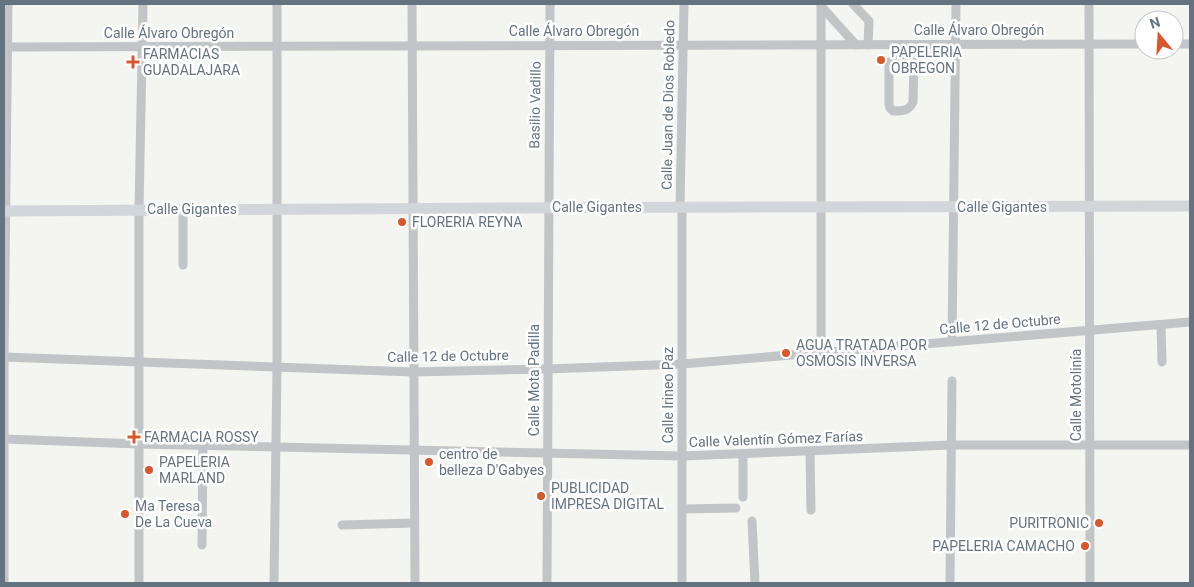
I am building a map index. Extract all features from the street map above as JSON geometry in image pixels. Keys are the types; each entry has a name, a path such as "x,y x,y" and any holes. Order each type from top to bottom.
{"main road":[{"name":"Calle Gigantes","path":"5,211 680,206 820,208 1190,206"}],"street":[{"path":"4,583 6,47 8,4"},
{"path":"139,583 139,210 143,4"},
{"path":"274,583 277,447 278,4"},
{"path":"412,4 414,583"},
{"name":"Basilio Vadillo","path":"548,207 550,4"},
{"name":"Calle Juan de Dios Robledo","path":"680,206 684,4"},
{"path":"853,4 869,21 868,44"},
{"path":"952,342 956,4"},
{"name":"Calle Motolinía","path":"1090,4 1090,583"},
{"path":"821,5 856,45"},
{"path":"821,5 821,353"},
{"path":"902,44 902,58"},
{"name":"Calle Álvaro Obregón","path":"6,47 1134,44"},
{"path":"902,58 914,62 913,102 911,107 906,110 893,111 889,104 889,62 902,58"},
{"name":"Calle Irineo Paz","path":"680,206 682,212 682,583"},
{"name":"Calle Mota Padilla","path":"547,583 548,207"},
{"path":"183,209 183,265"},
{"name":"Calle 12 de Octubre","path":"4,357 413,372 547,369 682,364 1190,322"},
{"path":"1161,325 1162,362"},
{"path":"950,583 952,381"},
{"name":"Calle Valentín Gómez Farías","path":"4,439 139,444 682,456 951,445 1190,445"},
{"path":"202,545 203,445"},
{"path":"810,452 811,510"},
{"path":"743,454 743,497"},
{"path":"682,509 736,508"},
{"path":"752,521 755,583"},
{"path":"342,525 414,523"}],"place":[{"name":"PAPELERIA OBREGON","path":"881,60"},
{"name":"FARMACIAS GUADALAJARA","path":"133,62"},
{"name":"FLORERIA REYNA","path":"402,222"},
{"name":"AGUA TRATADA POR OSMOSIS INVERSA","path":"786,353"},
{"name":"FARMACIA ROSSY","path":"134,437"},
{"name":"centro de belleza D'Gabyes","path":"429,462"},
{"name":"PAPELERIA MARLAND","path":"149,470"},
{"name":"PUBLICIDAD IMPRESA DIGITAL","path":"541,496"},
{"name":"Ma Teresa De La Cueva","path":"125,514"},
{"name":"PURITRONIC","path":"1099,523"},
{"name":"PAPELERIA CAMACHO","path":"1085,546"}]}
